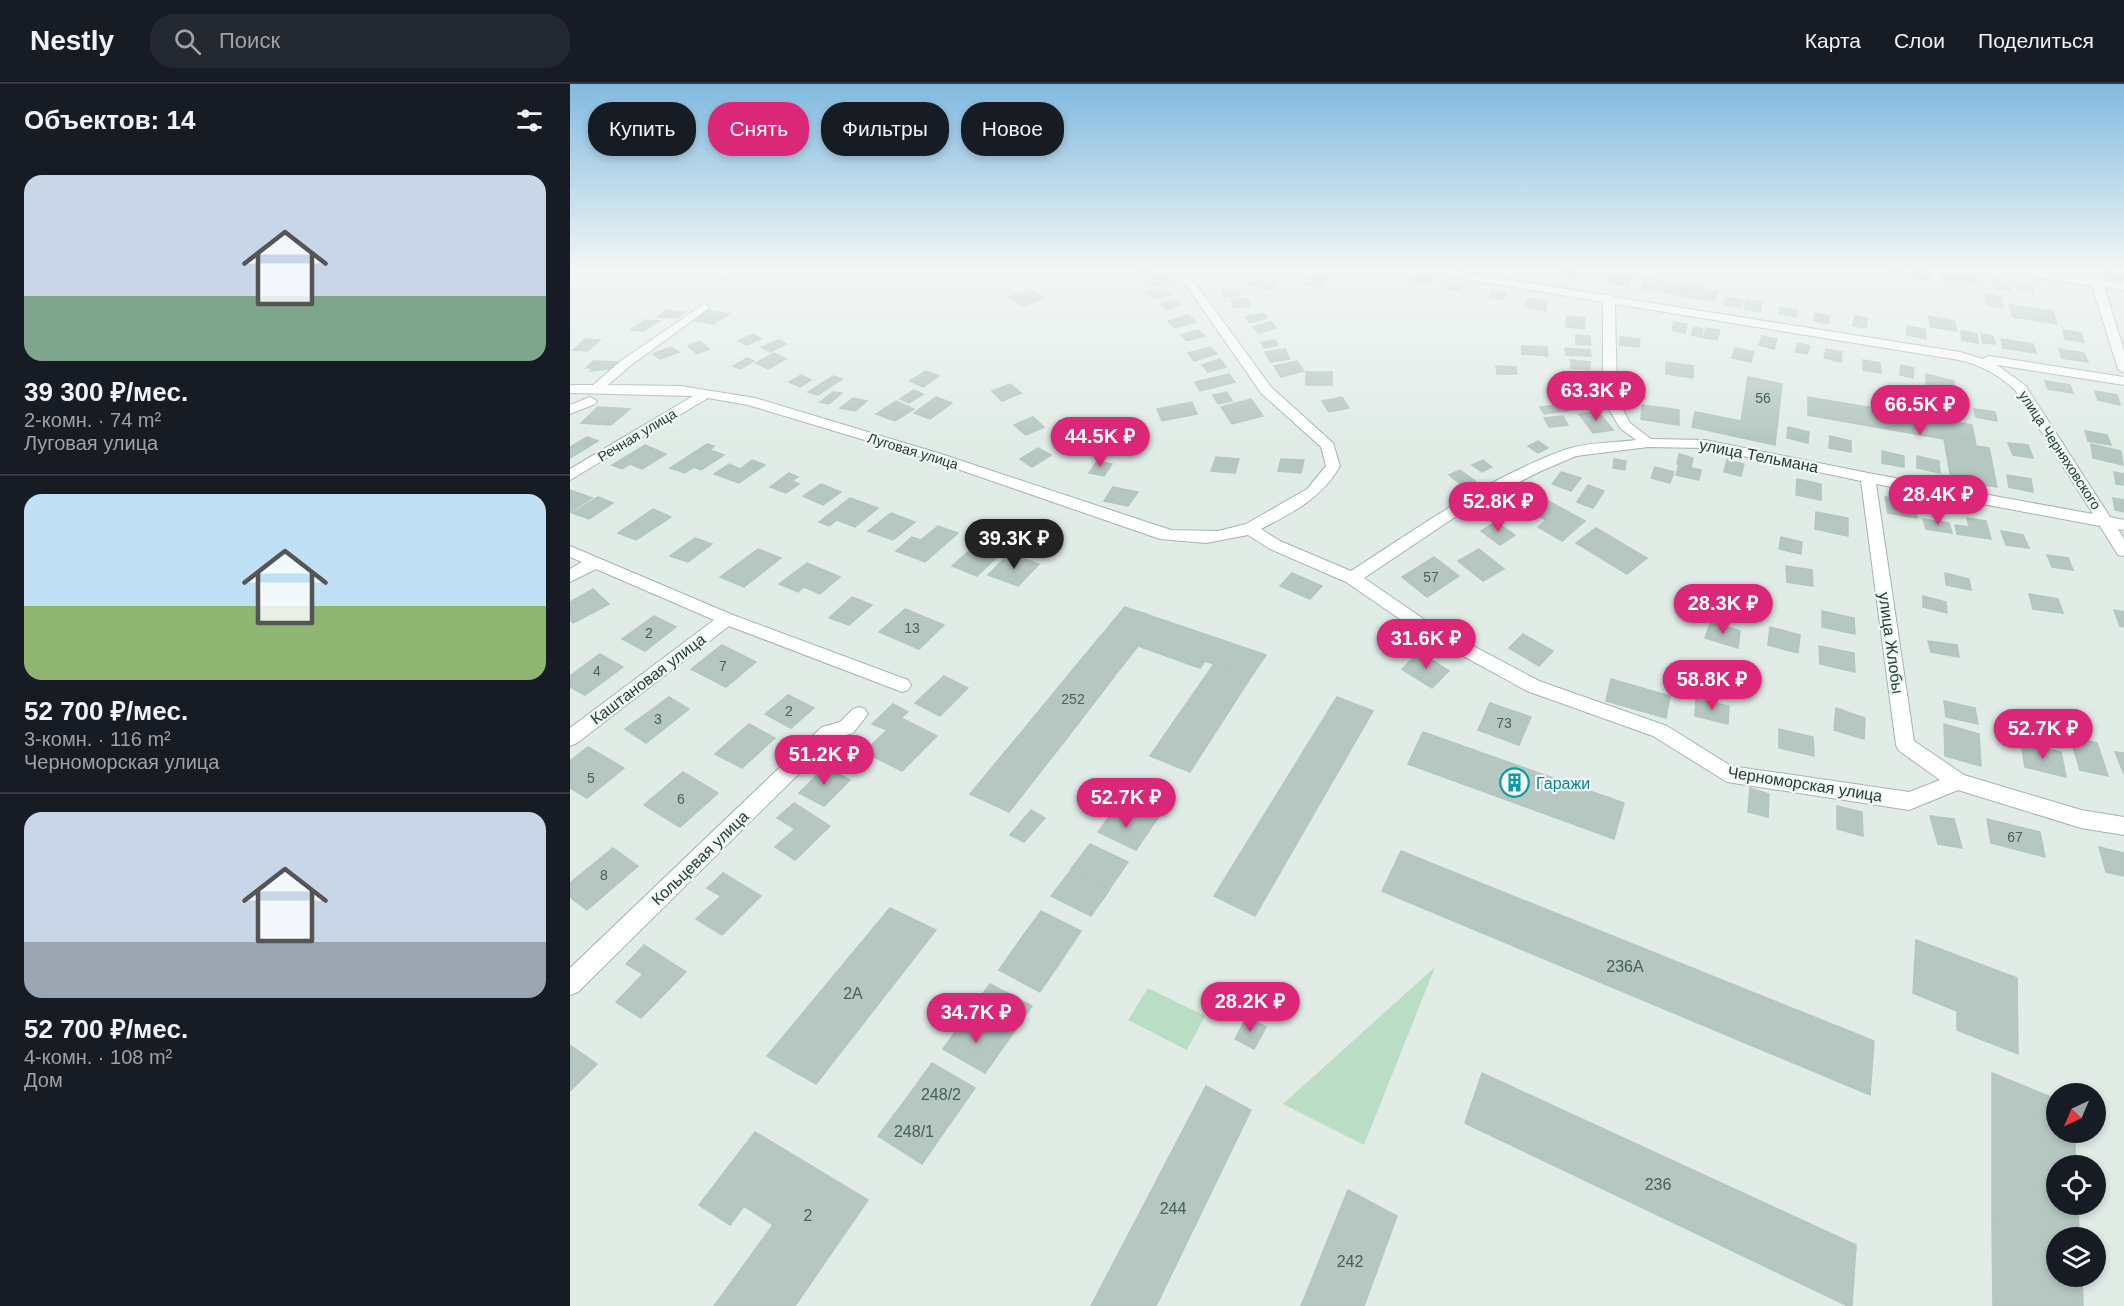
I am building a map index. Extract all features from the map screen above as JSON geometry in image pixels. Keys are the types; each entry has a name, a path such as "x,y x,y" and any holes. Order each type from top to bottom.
{"street":[{"path":"570,410 593,395 627,363 678,326"},
{"name":"Луговая улица","path":"570,389 593,395 660,389 750,401 936,457 1160,534 1183,538 1218,536 1249,530 1314,493 1325,482 1333,466 1328,446 1266,390 1221,326"},
{"path":"1609,326 1610,399 1625,424 1648,443"},
{"path":"1782,326 2124,381"},
{"path":"2110,326 2124,369"},
{"name":"улица Черняховского","path":"1960,356 1983,362 2010,377 2020,388 2124,551"},
{"name":"Речная улица","path":"570,475 704,395"},
{"name":"улица Тельмана","path":"1352,578 1465,504 1536,468 1573,452 1648,443 1705,444 1868,478 2124,525"},
{"name":"улица Жлобы","path":"1868,478 1905,745 1958,782"},
{"name":"Черноморская улица","path":"1249,530 1275,546 1352,578 1422,626 1533,686 1660,731 1727,774 1909,801 1958,782"},
{"path":"570,551 727,619 902,685"},
{"path":"570,576 594,563"},
{"name":"Каштановая улица","path":"570,738 727,619"},
{"name":"Кольцевая улица","path":"570,984 829,732 846,729 859,714"},
{"path":"1958,782 2081,819 2124,826"}],"green space":[{"path":"1435,967 1364,1145 1283,1104"},
{"path":"1148,988 1205,1016 1187,1050 1128,1020"}],"building":[{"path":"636,326 651,326 644,331 630,330"},
{"path":"1274,326 1276,328 1258,333 1253,327"},
{"path":"1566,326 1584,326 1584,329"},
{"path":"1673,326 1687,326 1685,333 1672,330"},
{"path":"1907,326 1925,329 1926,339 1907,335"},
{"path":"1956,326 1957,331 1931,327"},
{"path":"1694,327 1703,329 1701,337 1691,335"},
{"path":"1706,328 1720,330 1717,340 1703,338"},
{"path":"1198,330 1205,336 1187,341 1181,335"},
{"path":"2063,330 2081,333 2084,342 2065,339"},
{"path":"1961,331 1977,334 1978,343 1962,340"},
{"path":"753,334 761,339 747,345 738,341"},
{"path":"1981,334 1993,336 1995,344 1983,343"},
{"path":"1576,335 1590,336 1591,345 1576,344"},
{"path":"1762,336 1777,339 1774,349 1759,345"},
{"path":"1620,337 1640,339 1639,347 1620,345"},
{"path":"585,339 600,340 588,351 573,350"},
{"path":"2001,339 2033,344 2036,353 2003,348"},
{"path":"778,340 786,344 770,352 762,347"},
{"path":"1275,340 1278,345 1264,348 1261,342"},
{"path":"700,341 709,349 697,354 688,346"},
{"path":"1798,343 1810,346 1807,354 1795,352"},
{"path":"1522,346 1547,347 1548,356 1522,354"},
{"path":"671,347 679,352 660,359 653,354"},
{"path":"1210,347 1217,354 1194,361 1188,353"},
{"path":"1565,348 1590,350 1591,356 1566,355"},
{"path":"1735,348 1754,352 1751,362 1732,358"},
{"path":"1285,349 1290,359 1270,362 1265,352"},
{"path":"1826,349 1842,352 1841,362 1824,358"},
{"path":"2059,349 2084,353 2088,362 2062,358"},
{"path":"774,353 786,359 768,369 756,363"},
{"path":"747,358 754,361 740,369 733,366"},
{"path":"1220,359 1226,367 1208,372 1202,365"},
{"path":"1571,360 1590,362 1590,369 1571,368"},
{"path":"1863,360 1880,363 1881,373 1863,370"},
{"path":"593,361 617,362 609,369 590,371 593,368 586,368"},
{"path":"1297,361 1304,371 1281,377 1274,366"},
{"path":"1666,362 1693,366 1693,378 1666,374"},
{"path":"1901,365 1914,368 1913,378 1900,375"},
{"path":"1496,366 1516,367 1517,374 1497,374"},
{"path":"926,371 939,376 923,387 910,381"},
{"path":"1306,372 1332,372 1332,385 1306,385"},
{"path":"1229,374 1235,382 1200,391 1195,382"},
{"path":"1926,374 1954,381 1955,396 1926,390"},
{"path":"801,375 811,380 800,387 789,382"},
{"path":"833,376 842,379 818,395 808,392"},
{"path":"1748,377 1782,384 1775,445 1692,427 1695,412 1741,421"},
{"path":"2045,381 2070,385 2073,393 2048,389"},
{"path":"1010,384 1021,393 1002,401 992,391"},
{"path":"1621,385 1641,385 1645,399 1625,398"},
{"path":"914,390 923,394 909,403 900,399"},
{"path":"1573,390 1593,390 1596,398 1575,399"},
{"path":"2095,391 2117,395 2120,405 2098,400"},
{"path":"833,392 842,393 829,404 820,402"},
{"path":"1227,392 1232,401 1218,404 1213,395"},
{"path":"936,397 952,403 930,419 914,413"},
{"path":"1342,397 1349,408 1329,412 1322,401"},
{"path":"1808,397 1972,425 1976,446 1989,448 1997,487 1951,479 1944,439 1808,415"},
{"path":"853,398 867,401 855,411 840,408"},
{"path":"1251,399 1263,416 1232,424 1221,407"},
{"path":"896,401 914,409 895,421 876,414"},
{"path":"1192,402 1197,414 1162,421 1157,409"},
{"path":"1570,403 1574,410 1544,414 1540,407"},
{"path":"1642,405 1679,410 1679,425 1641,419"},
{"path":"598,407 630,409 611,425 581,423"},
{"path":"1974,409 1995,412 1997,421 1976,417"},
{"path":"1598,411 1613,430 1593,433 1579,414"},
{"path":"1563,416 1568,425 1549,427 1544,418"},
{"path":"1033,417 1044,427 1026,435 1014,425"},
{"path":"1788,427 1809,432 1808,443 1787,438"},
{"path":"2085,431 2107,435 2111,445 2088,441"},
{"path":"1830,436 1851,441 1851,452 1829,448"},
{"path":"587,437 598,441 570,458 570,447"},
{"path":"1538,441 1548,448 1538,453 1528,446"},
{"path":"2008,443 2028,445 2033,458 2013,455"},
{"path":"707,444 714,446 710,450 724,455 701,470 694,467 685,473 670,468"},
{"path":"2091,444 2121,451 2123,465 2093,458"},
{"path":"645,445 666,454 642,469 630,464 622,469 612,465"},
{"path":"1038,448 1051,455 1032,467 1020,459"},
{"path":"1882,451 1904,456 1904,467 1882,463"},
{"path":"1679,454 1693,458 1691,467 1677,464"},
{"path":"1917,456 1939,461 1940,473 1917,468"},
{"path":"1216,457 1239,459 1235,473 1211,471"},
{"path":"1281,459 1304,460 1301,473 1278,471"},
{"path":"1614,459 1626,461 1625,470 1613,468"},
{"path":"752,460 765,465 739,483 714,474 729,464 740,469"},
{"path":"1483,460 1492,467 1482,472 1472,465"},
{"path":"1727,460 1744,464 1741,476 1724,472"},
{"path":"1097,461 1112,464 1104,476 1089,473"},
{"path":"1679,465 1701,470 1699,480 1676,475"},
{"path":"1655,467 1674,472 1670,483 1651,478"},
{"path":"1460,470 1475,481 1464,487 1449,475"},
{"path":"1561,472 1581,478 1571,491 1552,484"},
{"path":"2114,472 2124,474 2124,485 2116,484"},
{"path":"789,473 798,477 792,481 799,484 786,493 770,487"},
{"path":"2007,475 2031,479 2033,492 2009,487"},
{"path":"1797,479 1821,484 1821,500 1796,495"},
{"path":"821,484 841,492 823,505 803,496"},
{"path":"1588,485 1604,491 1593,508 1577,502"},
{"path":"1113,487 1138,492 1128,506 1104,501"},
{"path":"570,490 592,498 570,512"},
{"path":"598,497 613,503 589,519 572,513"},
{"path":"1541,497 1585,521 1562,541 1538,527 1546,520 1526,509"},
{"path":"1885,497 1914,502 1917,518 1888,513"},
{"path":"850,498 878,508 855,527 837,520 829,526 819,522"},
{"path":"2113,498 2124,500 2124,512 2115,510"},
{"path":"653,509 671,517 636,540 618,533"},
{"path":"1816,512 1848,518 1848,536 1815,529"},
{"path":"891,513 915,522 893,540 868,531"},
{"path":"1967,518 1986,521 1991,539 1957,534 1955,525 1969,527"},
{"path":"1923,519 1949,523 1952,533 1926,529"},
{"path":"1496,522 1515,535 1500,545 1481,531"},
{"path":"938,526 958,533 925,562 896,551 912,537 921,540"},
{"path":"1596,528 1647,558 1627,574 1576,543"},
{"path":"2001,531 2023,535 2029,548 2006,545"},
{"path":"1781,537 1802,542 1801,554 1779,549"},
{"path":"695,538 712,544 688,562 670,556"},
{"path":"980,541 1004,550 977,576 952,566"},
{"path":"758,549 781,558 744,587 720,577"},
{"path":"1479,549 1504,569 1483,581 1458,561"},
{"path":"1009,554 1039,564 1018,586 988,575"},
{"path":"2047,555 2068,558 2073,570 2052,567"},
{"path":"1434,557 1459,576 1427,597 1402,577"},
{"path":"807,563 840,577 820,594 804,587 798,592 779,584"},
{"path":"1786,566 1812,570 1813,586 1787,582"},
{"path":"1292,573 1322,586 1310,599 1280,586"},
{"path":"1945,573 1969,579 1971,590 1946,585"},
{"path":"593,589 609,604 573,623 570,620 570,602"},
{"path":"2029,594 2058,599 2063,613 2033,609"},
{"path":"1923,596 1946,602 1947,613 1923,607"},
{"path":"852,597 872,605 849,625 829,618"},
{"path":"1125,607 1266,655 1251,677 1205,661 1200,668 1138,646 1116,674 1080,661"},
{"path":"905,609 944,625 919,649 879,632"},
{"path":"2114,610 2124,612 2124,627 2120,626"},
{"path":"1822,611 1854,618 1855,634 1822,627"},
{"path":"654,616 676,627 645,651 622,639"},
{"path":"1711,621 1740,631 1738,648 1705,638"},
{"path":"1770,627 1800,635 1798,653 1768,645"},
{"path":"1523,634 1553,651 1539,666 1509,648"},
{"path":"1928,641 1957,645 1959,657 1931,652"},
{"path":"722,645 756,662 726,687 691,669"},
{"path":"1819,646 1854,653 1855,672 1820,664"},
{"path":"1419,652 1449,671 1432,688 1402,669"},
{"path":"600,654 623,667 585,695 570,687 570,676"},
{"path":"1080,661 1116,674 1067,738 1029,723"},
{"path":"1214,664 1251,677 1190,772 1150,756"},
{"path":"944,676 968,688 940,716 915,703"},
{"path":"1611,679 1670,696 1666,718 1606,701"},
{"path":"788,695 814,708 791,728 765,714"},
{"path":"669,697 689,709 646,743 625,729"},
{"path":"1337,697 1373,711 1255,916 1214,896"},
{"path":"1696,699 1729,706 1728,724 1695,716"},
{"path":"1944,701 1975,708 1978,724 1946,717"},
{"path":"1490,703 1531,717 1519,745 1478,730"},
{"path":"893,704 908,712 901,718 937,736 902,771 864,752 887,730 872,724"},
{"path":"1836,708 1865,718 1864,739 1834,730"},
{"path":"1029,723 1067,738 1009,812 970,794"},
{"path":"749,724 775,738 742,768 715,754"},
{"path":"1944,724 1979,734 1981,766 1945,756"},
{"path":"1779,729 1813,737 1814,756 1779,748"},
{"name":"Гаражи","path":"1423,732 1624,803 1614,839 1408,764"},
{"path":"2070,737 2097,743 2108,776 2080,770"},
{"path":"2021,743 2061,752 2066,777 2025,767"},
{"path":"588,747 624,768 587,798 570,788 570,761"},
{"path":"2115,752 2124,753 2124,774"},
{"path":"825,767 850,780 824,806 799,793"},
{"path":"683,772 718,793 680,827 644,805"},
{"path":"1132,785 1170,801 1153,825 1115,808"},
{"path":"1750,788 1769,794 1768,817 1748,812"},
{"path":"794,803 830,826 795,860 775,847 795,829 777,818"},
{"path":"1837,806 1862,812 1863,836 1837,829"},
{"path":"1115,809 1153,825 1136,850 1098,832"},
{"path":"1031,810 1045,818 1024,842 1010,835"},
{"path":"1930,816 1954,819 1962,848 1938,844"},
{"path":"1987,819 2040,832 2045,857 1991,843"},
{"path":"1090,844 1128,862 1110,888 1071,869"},
{"path":"2099,847 2124,853 2124,876 2106,872"},
{"path":"613,848 638,866 587,910 570,897 570,883"},
{"path":"1401,851 1874,1041 1870,1095 1382,891"},
{"path":"1071,870 1110,889 1091,916 1051,896"},
{"path":"723,873 761,896 722,935 696,919 721,896 707,888"},
{"path":"890,908 936,930 816,1084 767,1056"},
{"path":"1041,911 1081,931 1061,961 1020,940"},
{"path":"1020,940 1061,961 1040,992 999,970"},
{"path":"1916,940 2017,978 2018,1054 1957,1030 1957,1011 1913,993"},
{"path":"644,945 686,972 641,1018 616,1002 643,974 626,964"},
{"path":"990,984 1032,1006 1009,1039 967,1015"},
{"path":"967,1015 1009,1039 985,1073 943,1049"},
{"path":"1247,1017 1266,1027 1254,1049 1235,1039"},
{"path":"570,1045 597,1064 570,1091"},
{"path":"932,1063 975,1088 949,1125 906,1099"},
{"path":"1482,1073 1856,1245 1852,1306 1465,1123"},
{"path":"1992,1073 2046,1095 2046,1143 2075,1143 2075,1155 2046,1155 2046,1215 2078,1215 2079,1227 2046,1227 2046,1244 1992,1220"},
{"path":"1206,1086 1251,1110 1156,1306 1091,1306"},
{"path":"906,1099 949,1125 922,1164 878,1136"},
{"path":"755,1132 868,1200 795,1306 714,1306 773,1225 744,1206 730,1225 699,1205"},
{"path":"1348,1190 1397,1216 1364,1306 1301,1306"},
{"path":"1992,1220 2046,1244 2046,1287 2082,1287 2083,1306 1993,1306"}],"place":[{"name":"Гаражи","path":"1515,783"}]}
